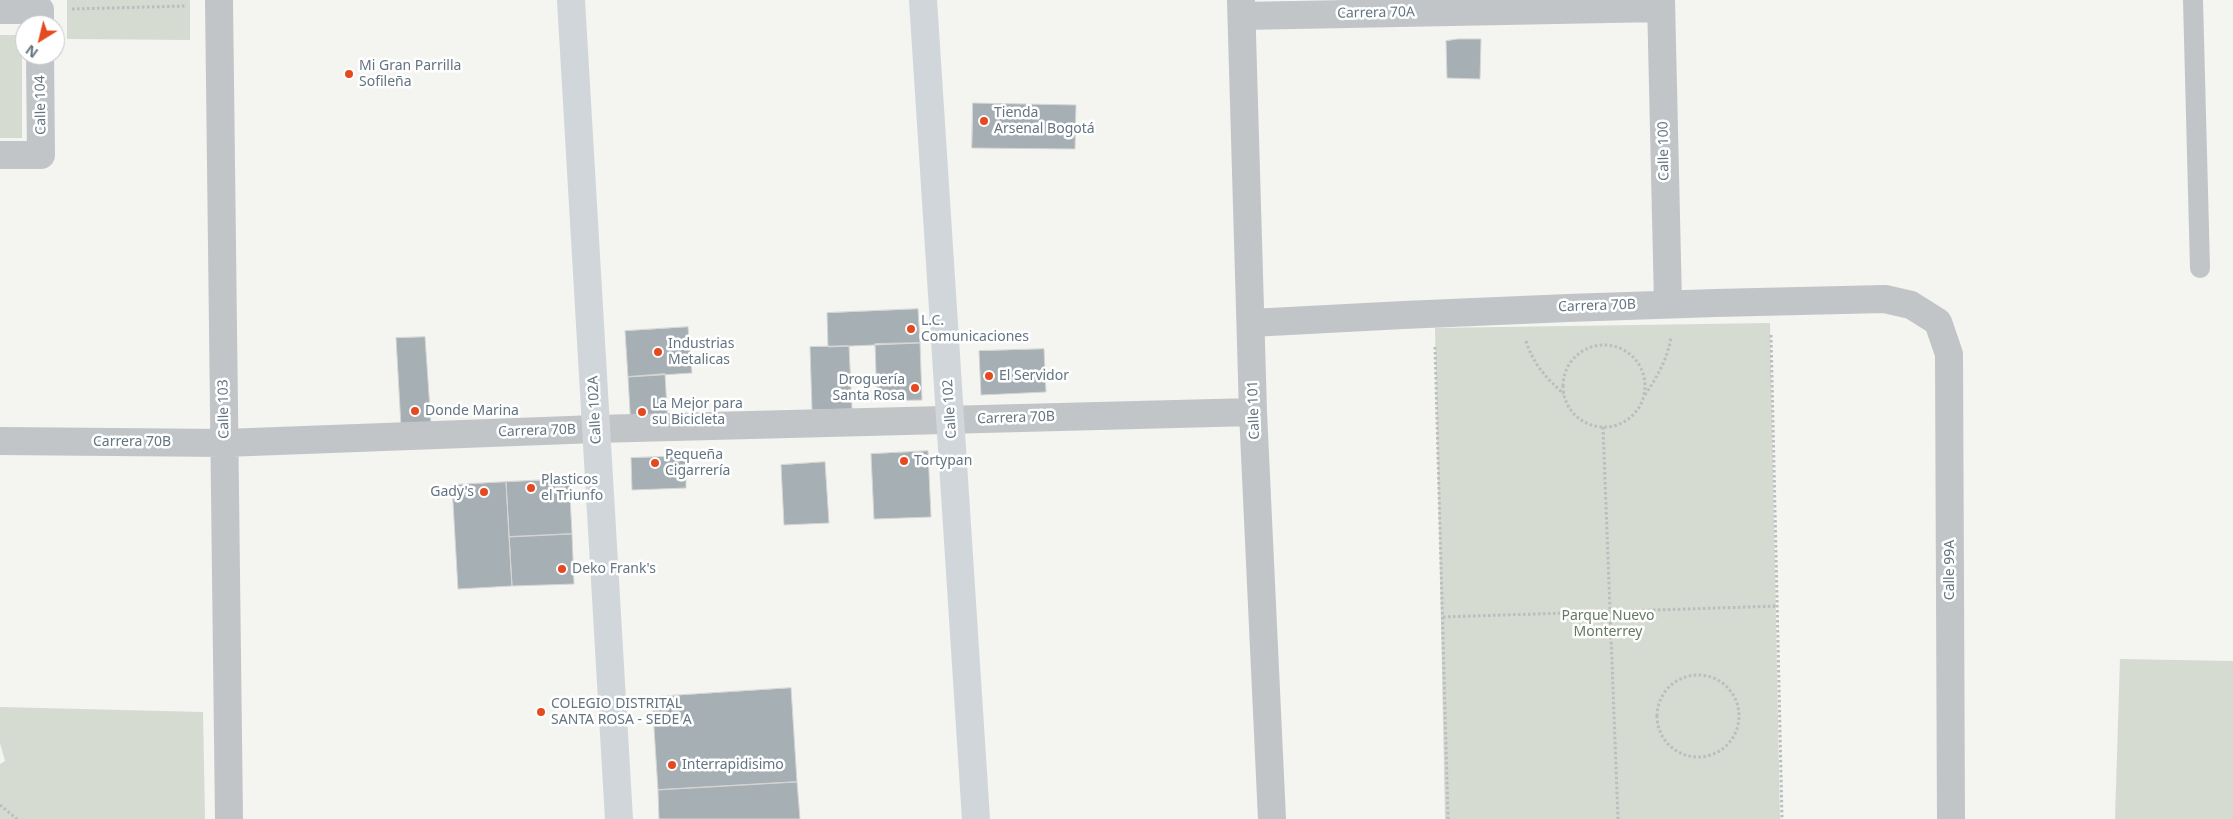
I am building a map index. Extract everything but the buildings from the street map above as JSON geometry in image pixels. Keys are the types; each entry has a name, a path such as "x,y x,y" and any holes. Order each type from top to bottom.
{"street":[{"name":"Calle 102A","path":"572,0 620,819"},
{"name":"Calle 102","path":"924,0 976,819"},
{"name":"Calle 103","path":"219,2 229,819"},
{"name":"Carrera 70A","path":"1242,8 1661,4"},
{"name":"Calle 100","path":"1661,4 1668,303"},
{"name":"Calle 101","path":"1242,8 1253,412 1272,819"},
{"path":"0,10 25,15"},
{"name":"Calle 104","path":"0,155 41,155 40,65"},
{"name":"Carrera 70B","path":"1251,323 1434,312 1668,303 1885,299 1911,304 1938,322"},
{"name":"Calle 99A","path":"1938,322 1949,354 1951,819"},
{"name":"Carrera 70B","path":"0,442 225,442 596,429 1253,412"}],"lane":[{"path":"2193,0 2200,268"}],"path":[{"path":"65,16 219,2"},
{"path":"1434,312 1448,819"},
{"path":"1644,396 1645,382 1641,368 1632,356 1619,348 1604,345 1589,348 1576,356 1568,368 1564,381 1564,395 1569,407 1578,417 1590,424 1603,427 1617,425 1639,409 1644,396 1668,354 1670,330"},
{"path":"1771,330 1782,819"},
{"path":"1525,335 1531,357 1549,381 1564,395"},
{"path":"1603,427 1618,819"},
{"path":"1443,617 1778,606"},
{"path":"1698,675 1712,678 1725,686 1734,698 1738,712 1737,725 1732,739 1723,748 1710,755 1696,757 1683,754 1671,747 1662,737 1657,724 1660,698 1670,686 1683,678 1698,675"},
{"path":"0,805 18,819"}],"green space":[{"path":"67,0 190,0 190,40 67,39"},
{"path":"0,35 15,35 15,65 22,65 22,138 0,138"},
{"name":"Parque Nuevo Monterrey","path":"1770,323 1780,819 1445,819 1435,328"},
{"path":"2120,659 2233,661 2233,819 2115,819"},
{"path":"0,707 203,712 205,819 0,819 0,764 5,761 0,743"}],"place":[{"name":"Mi Gran Parrilla Sofileña","path":"349,74"},
{"name":"Tienda Arsenal Bogotá","path":"984,121"},
{"name":"L.C. Comunicaciones","path":"911,329"},
{"name":"Industrias Metalicas","path":"658,352"},
{"name":"El Servidor","path":"989,376"},
{"name":"Droguería Santa Rosa","path":"915,388"},
{"name":"Donde Marina","path":"415,411"},
{"name":"La Mejor para su Bicicleta","path":"642,412"},
{"name":"Tortypan","path":"904,461"},
{"name":"Pequeña Cigarrería","path":"655,463"},
{"name":"Plasticos el Triunfo","path":"531,488"},
{"name":"Gady's","path":"484,492"},
{"name":"Deko Frank's","path":"562,569"},
{"name":"COLEGIO DISTRITAL SANTA ROSA - SEDE A","path":"541,712"},
{"name":"Interrapidisimo","path":"672,765"}]}
